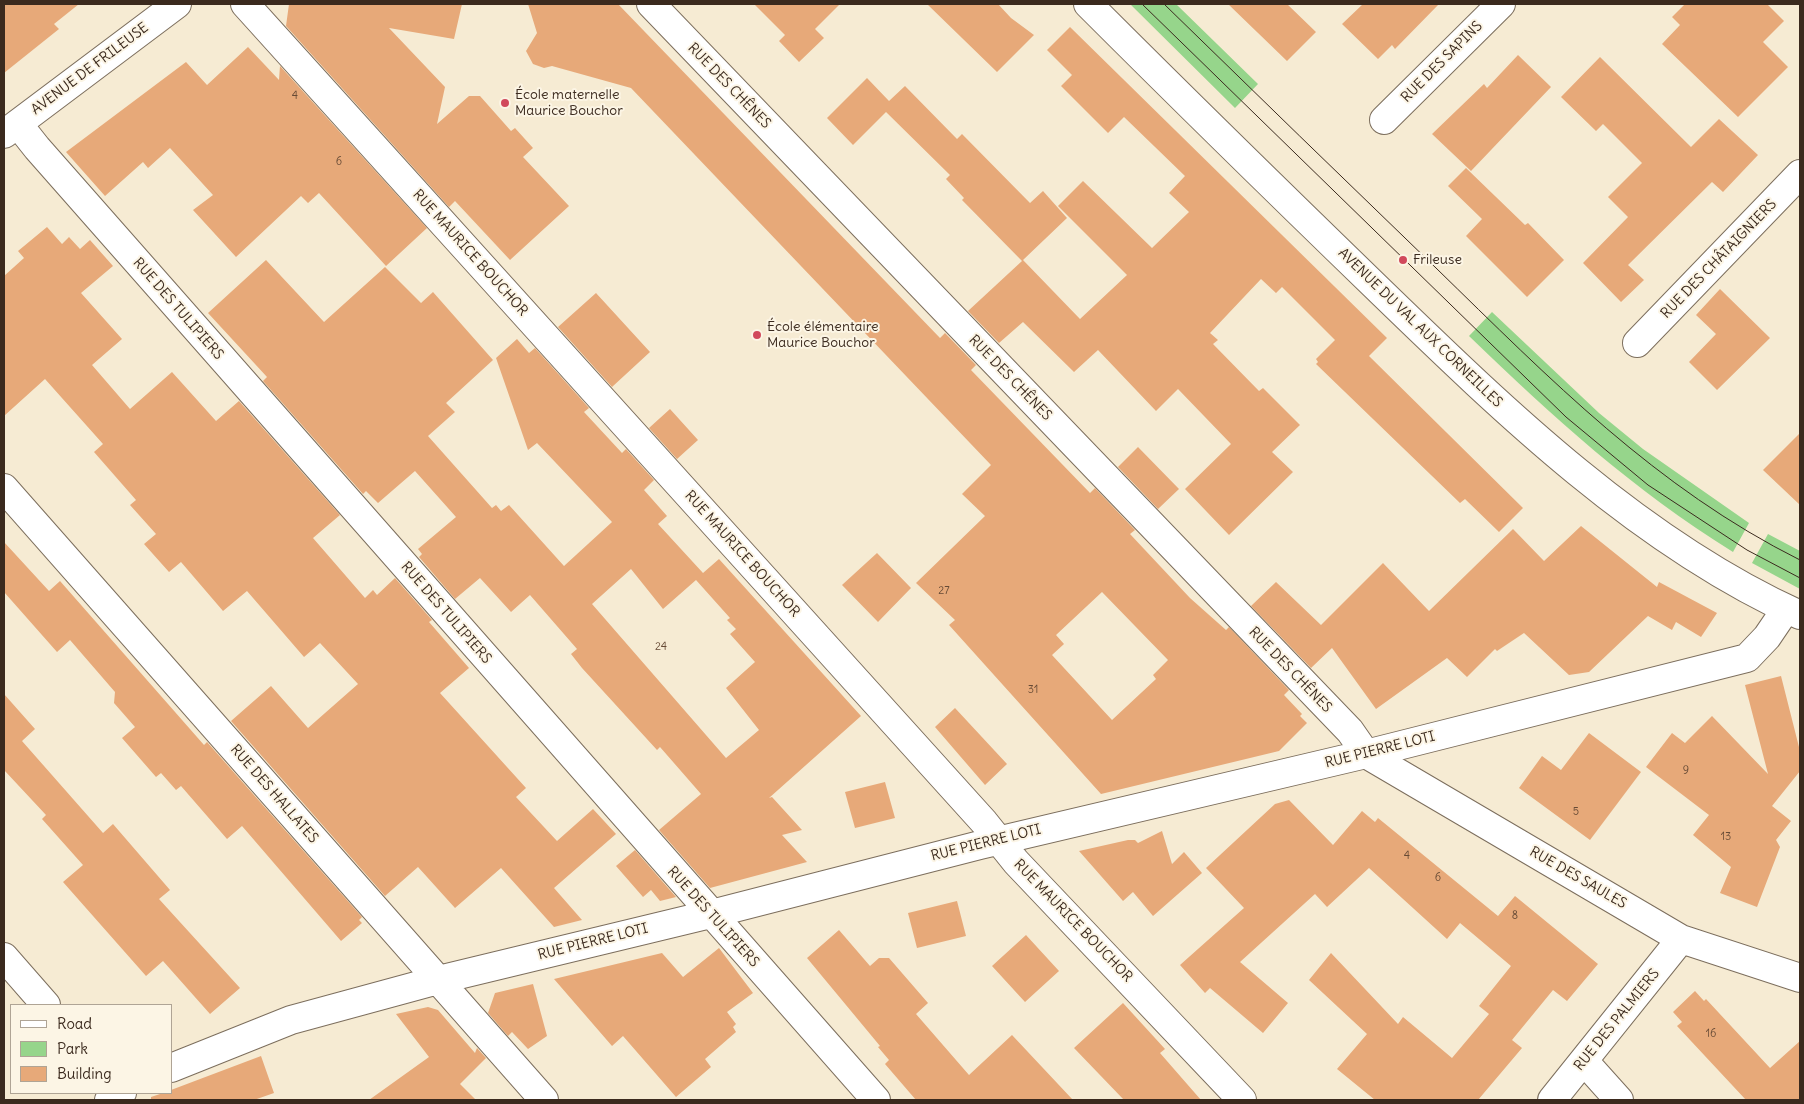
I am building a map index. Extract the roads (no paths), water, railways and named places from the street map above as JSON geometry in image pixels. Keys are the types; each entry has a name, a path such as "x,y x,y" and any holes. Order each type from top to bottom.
{"street":[{"name":"AVENUE DE FRILEUSE","path":"11,129 177,4"},
{"name":"RUE MAURICE BOUCHOR","path":"245,4 1016,862 1242,1100"},
{"name":"RUE DES CHÊNES","path":"650,4 1350,732 1366,754"},
{"name":"AVENUE DU VAL AUX CORNEILLES","path":"1088,4 1432,341 1542,442 1657,532 1763,599 1793,612"},
{"name":"RUE DES SAPINS","path":"1384,120 1501,4"},
{"name":"RUE DES TULIPIERS","path":"11,129 37,148 876,1100"},
{"name":"RUE DES CHÂTAIGNIERS","path":"1637,343 1800,174"},
{"name":"RUE DES HALLATES","path":"4,488 544,1100"},
{"name":"RUE PIERRE LOTI","path":"172,1068 291,1020 438,980 711,914 999,841 1366,754 1747,658 1793,612"},
{"name":"RUE DES SAULES","path":"1366,754 1681,939 1800,978"},
{"name":"RUE DES PALMIERS","path":"1552,1100 1681,939"},
{"path":"4,957 45,1004"},
{"path":"1584,1061 1619,1100"},
{"path":"109,1100 122,1094"}],"tram line":[{"path":"1142,4 1566,417 1648,485 1747,550 1800,578"},
{"path":"1164,4 1521,350 1607,429 1698,500 1800,560"}],"place":[{"name":"École maternelle Maurice Bouchor","path":"505,103"},
{"name":"Frileuse","path":"1403,260"},
{"name":"École élémentaire Maurice Bouchor","path":"757,335"}]}
